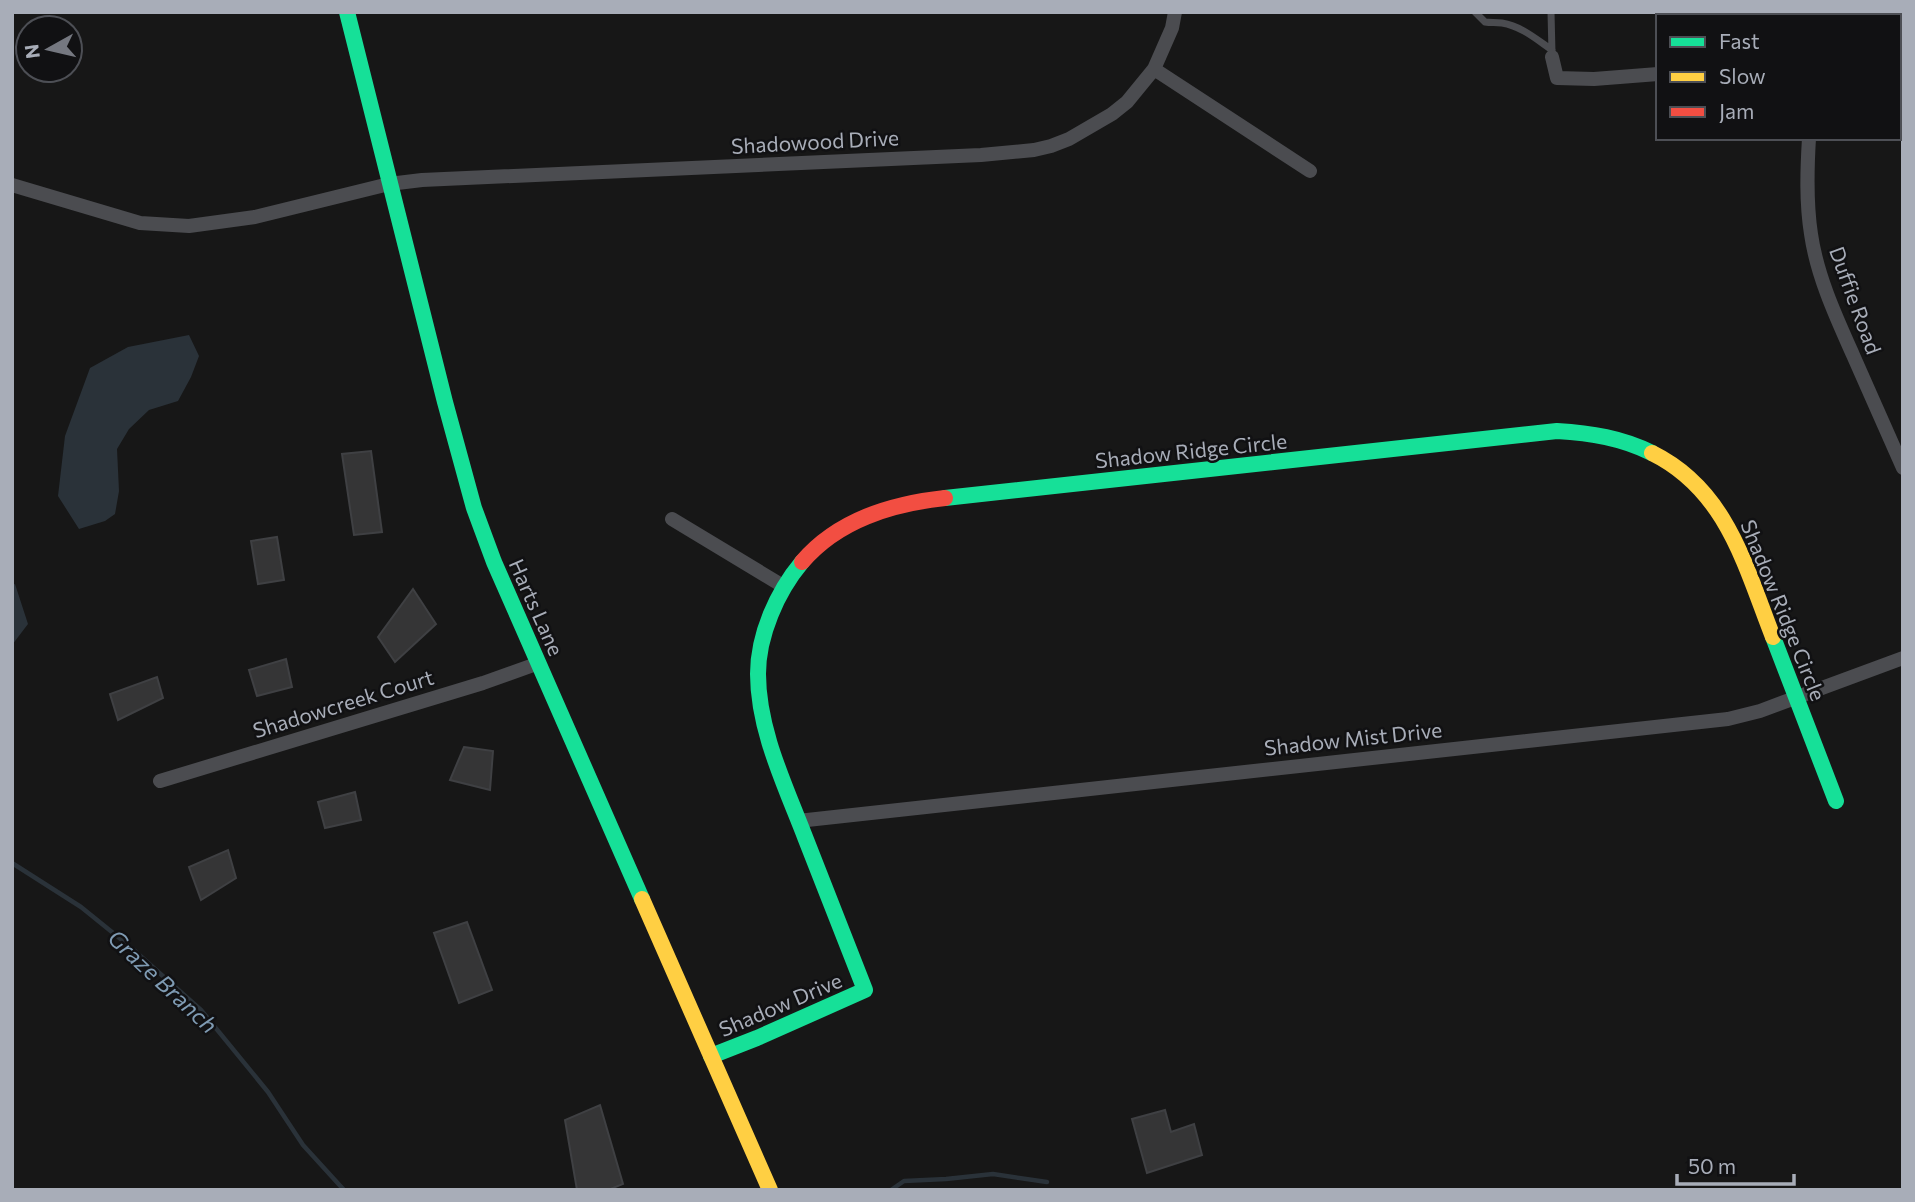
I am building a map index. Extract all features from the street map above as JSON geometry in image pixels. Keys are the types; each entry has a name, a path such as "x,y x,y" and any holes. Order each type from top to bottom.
{"street":[{"name":"Harts Lane","path":"347,12 474,508 494,562 770,1190"},
{"name":"Shadowood Drive","path":"12,185 140,223 189,226 256,216 389,184 422,180 967,156 1034,150 1069,139 1127,102 1154,69 1172,28 1175,12"},
{"path":"1552,54 1557,78 1594,79 1656,74"},
{"path":"1154,69 1310,171"},
{"name":"Duffie Road","path":"1809,140 1807,207 1819,269 1836,316 1903,468"},
{"name":"Shadow Ridge Circle","path":"865,990 768,738 758,681 758,660 761,643 783,586 798,565 831,535 860,518 895,505 1543,432 1577,431 1609,436 1643,447 1667,460 1709,497 1725,520 1812,733 1836,802"},
{"path":"672,519 783,586"},
{"name":"Shadow Mist Drive","path":"799,821 1728,719 1760,712 1903,658"},
{"name":"Shadowcreek Court","path":"160,781 483,683 539,663"},
{"name":"Shadow Drive","path":"710,1056 865,990"}],"lane":[{"path":"1475,12 1485,22 1499,22 1534,36 1552,54"},
{"path":"1551,12 1552,54"}],"shaded area":[{"path":"189,335 199,356 178,401 149,410 129,429 117,449 119,491 115,514 105,521 79,529 58,496 65,436 90,368 128,347"},
{"path":"15,584 28,624 12,645 12,585"}],"building":[{"path":"371,451 382,532 354,535 342,454"},
{"path":"277,537 284,580 258,584 251,541"},
{"path":"413,589 436,624 395,662 378,637"},
{"path":"286,659 292,687 257,696 249,670"},
{"path":"157,677 163,698 118,720 110,694"},
{"path":"464,747 493,751 490,790 450,780"},
{"path":"355,792 361,820 325,828 318,802"},
{"path":"228,850 236,878 201,900 189,867"},
{"path":"467,922 492,990 459,1003 434,933"},
{"path":"600,1105 623,1184 608,1190 577,1190 565,1120"},
{"path":"1165,1110 1171,1132 1194,1124 1202,1155 1147,1173 1132,1119"}],"waterway":[{"name":"Graze Branch","path":"12,863 81,907 201,1010 268,1092 303,1145 344,1190"},
{"path":"891,1190 904,1181 993,1174 1047,1182"}],"traffic: fast":[{"path":"347,12 474,508 494,562 642,899"},
{"path":"945,498 1557,431 1606,437 1652,453"},
{"path":"711,1056 865,990 781,777 759,695 759,659 765,629 777,600 802,562"},
{"path":"1773,637 1836,801"}],"traffic: slow":[{"path":"1652,453 1678,469 1699,487 1716,509 1742,557 1773,637"},
{"path":"642,899 770,1190"}],"traffic: jam":[{"path":"802,562 832,535 867,516 905,505 945,498"}]}
